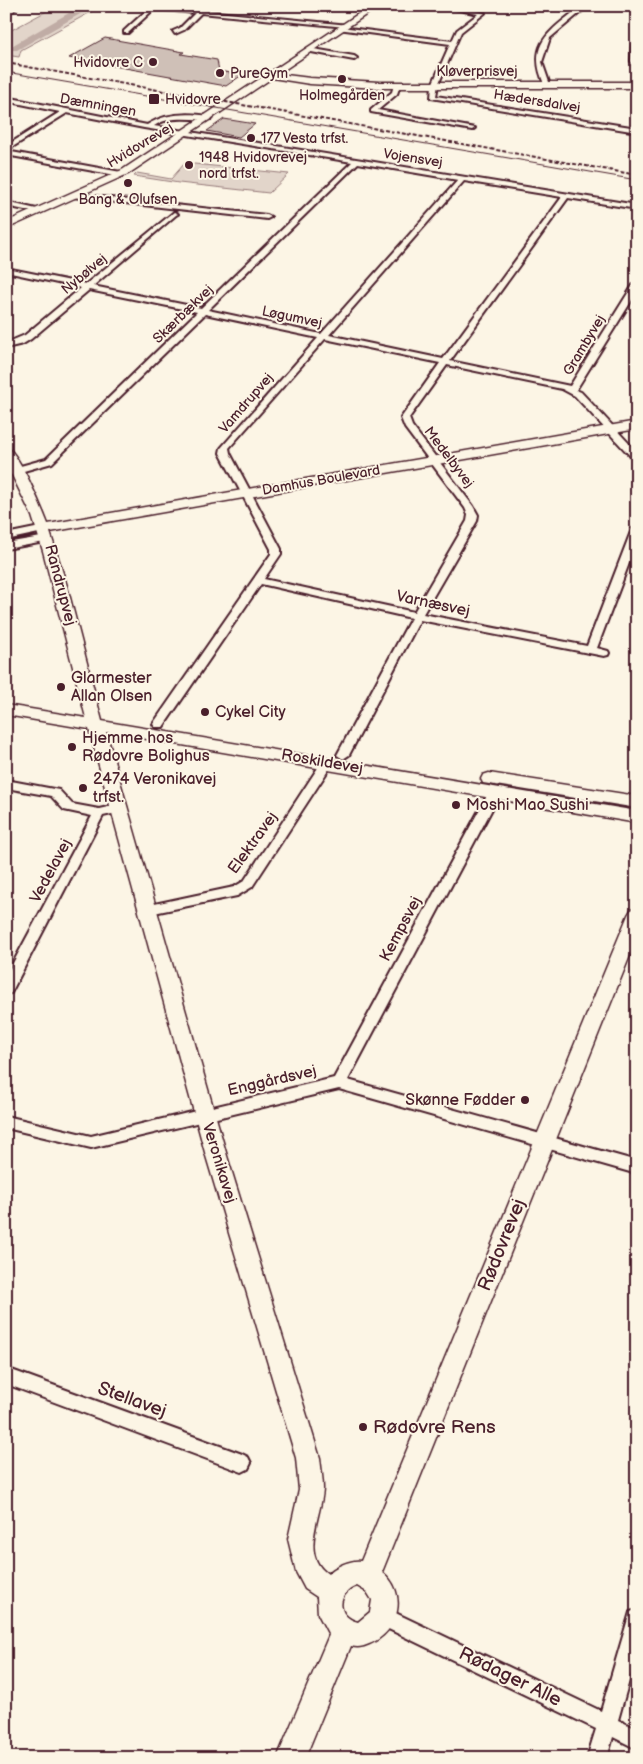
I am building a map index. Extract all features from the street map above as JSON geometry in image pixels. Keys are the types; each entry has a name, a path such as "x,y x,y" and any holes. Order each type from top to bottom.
{"street":[{"path":"6,14 16,6"},
{"path":"136,6 344,27 454,43"},
{"name":"Hvidovrevej","path":"6,226 122,174 209,118 242,93 252,82 305,52 374,6"},
{"path":"435,85 459,30 482,13 445,6"},
{"path":"547,85 539,62 547,37 585,6"},
{"path":"126,32 152,8"},
{"path":"175,32 182,29 199,12"},
{"path":"165,31 186,33"},
{"path":"637,43 635,45 634,61 637,68"},
{"path":"305,52 354,58"},
{"name":"Kløverprisvej","path":"269,73 318,81 397,85 637,85"},
{"path":"397,85 395,93 373,111 472,128"},
{"name":"Hædersdalvej","path":"435,85 433,96 637,130"},
{"name":"Dæmningen","path":"6,99 64,112 186,133"},
{"path":"6,149 64,112"},
{"path":"149,126 157,120 196,115 209,118"},
{"name":"Vojensvej","path":"186,133 637,207"},
{"path":"6,153 122,174"},
{"name":"Skærbækvej","path":"12,472 49,461 357,162"},
{"name":"Vamdrupvej","path":"159,724 276,552 225,453 226,448 322,336 463,178"},
{"name":"Hvidovrevej","path":"74,196 267,217"},
{"name":"Medelbyvej","path":"343,755 417,616 472,521 473,514 470,508 408,426 405,418 567,196"},
{"path":"6,204 39,211"},
{"name":"Nybølvej","path":"6,346 20,342 28,337 174,214"},
{"name":"Løgumvej","path":"6,270 572,390"},
{"name":"Grambyvej","path":"637,285 572,390 637,458"},
{"name":"Damhus Boulevard","path":"615,434 637,425"},
{"name":"Damhus Boulevard","path":"6,537 46,534 615,434 637,434"},
{"name":"Randrupvej","path":"6,451 12,472 46,534 94,719"},
{"path":"591,650 637,529"},
{"name":"Damhus Boulevard","path":"6,546 46,534"},
{"name":"Varnæsvej","path":"257,580 417,616 604,653"},
{"name":"Roskildevej","path":"6,698 94,719 327,763 637,817"},
{"name":"Roskildevej","path":"6,710 159,724 637,802"},
{"name":"Veronikavej","path":"94,719 149,910 204,1114 308,1458 311,1490 300,1539 305,1563 314,1580 330,1591"},
{"name":"Elektravej","path":"149,910 237,890 248,884 327,763"},
{"path":"6,784 55,793 68,807 100,814 120,808"},
{"name":"Kempsvej","path":"339,1083 494,792"},
{"name":"Vedelavej","path":"6,989 100,814"},
{"name":"Rødovrevej","path":"368,1575 637,915"},
{"name":"Enggårdsvej","path":"6,1122 91,1142 339,1083 637,1168"},
{"name":"Stellavej","path":"6,1376 242,1463"},
{"path":"357,1572 368,1575 378,1583 384,1592 386,1603 384,1616 368,1632 358,1634 344,1631 334,1622 329,1612 328,1601 330,1591 339,1579 347,1574 357,1572"},
{"name":"Rødager Alle","path":"384,1616 637,1739"},
{"path":"597,1758 637,1619"},
{"path":"291,1758 344,1631"}],"shaded area":[{"path":"56,6 102,6 21,50 19,57 6,55 6,33"},
{"path":"185,163 289,174 269,193 134,176 137,173 171,179"}],"building":[{"name":"Hvidovre C","path":"105,38 217,60 219,71 242,75 226,86 69,58"},
{"path":"224,119 255,124 239,137 207,131"}],"waterway":[{"path":"13,48 89,6"}],"tram line":[{"path":"6,72 637,180"}],"railway":[{"path":"6,63 637,175"}],"place":[{"name":"Hvidovre C","path":"153,62"},
{"name":"PureGym","path":"220,73"},
{"name":"Holmegården","path":"342,79"},
{"name":"Hvidovre","path":"154,99"},
{"name":"177 Vesta trfst.","path":"251,138"},
{"name":"1948 Hvidovrevej nord trfst.","path":"189,165"},
{"name":"Bang & Olufsen","path":"128,183"},
{"name":"Glarmester Allan Olsen","path":"61,687"},
{"name":"Cykel City","path":"205,712"},
{"name":"Hjemme hos Rødovre Bolighus","path":"72,747"},
{"name":"2474 Veronikavej trfst.","path":"83,788"},
{"name":"Moshi Mao Sushi","path":"456,805"},
{"name":"Skønne Fødder","path":"525,1100"},
{"name":"Rødovre Rens","path":"363,1427"}]}
